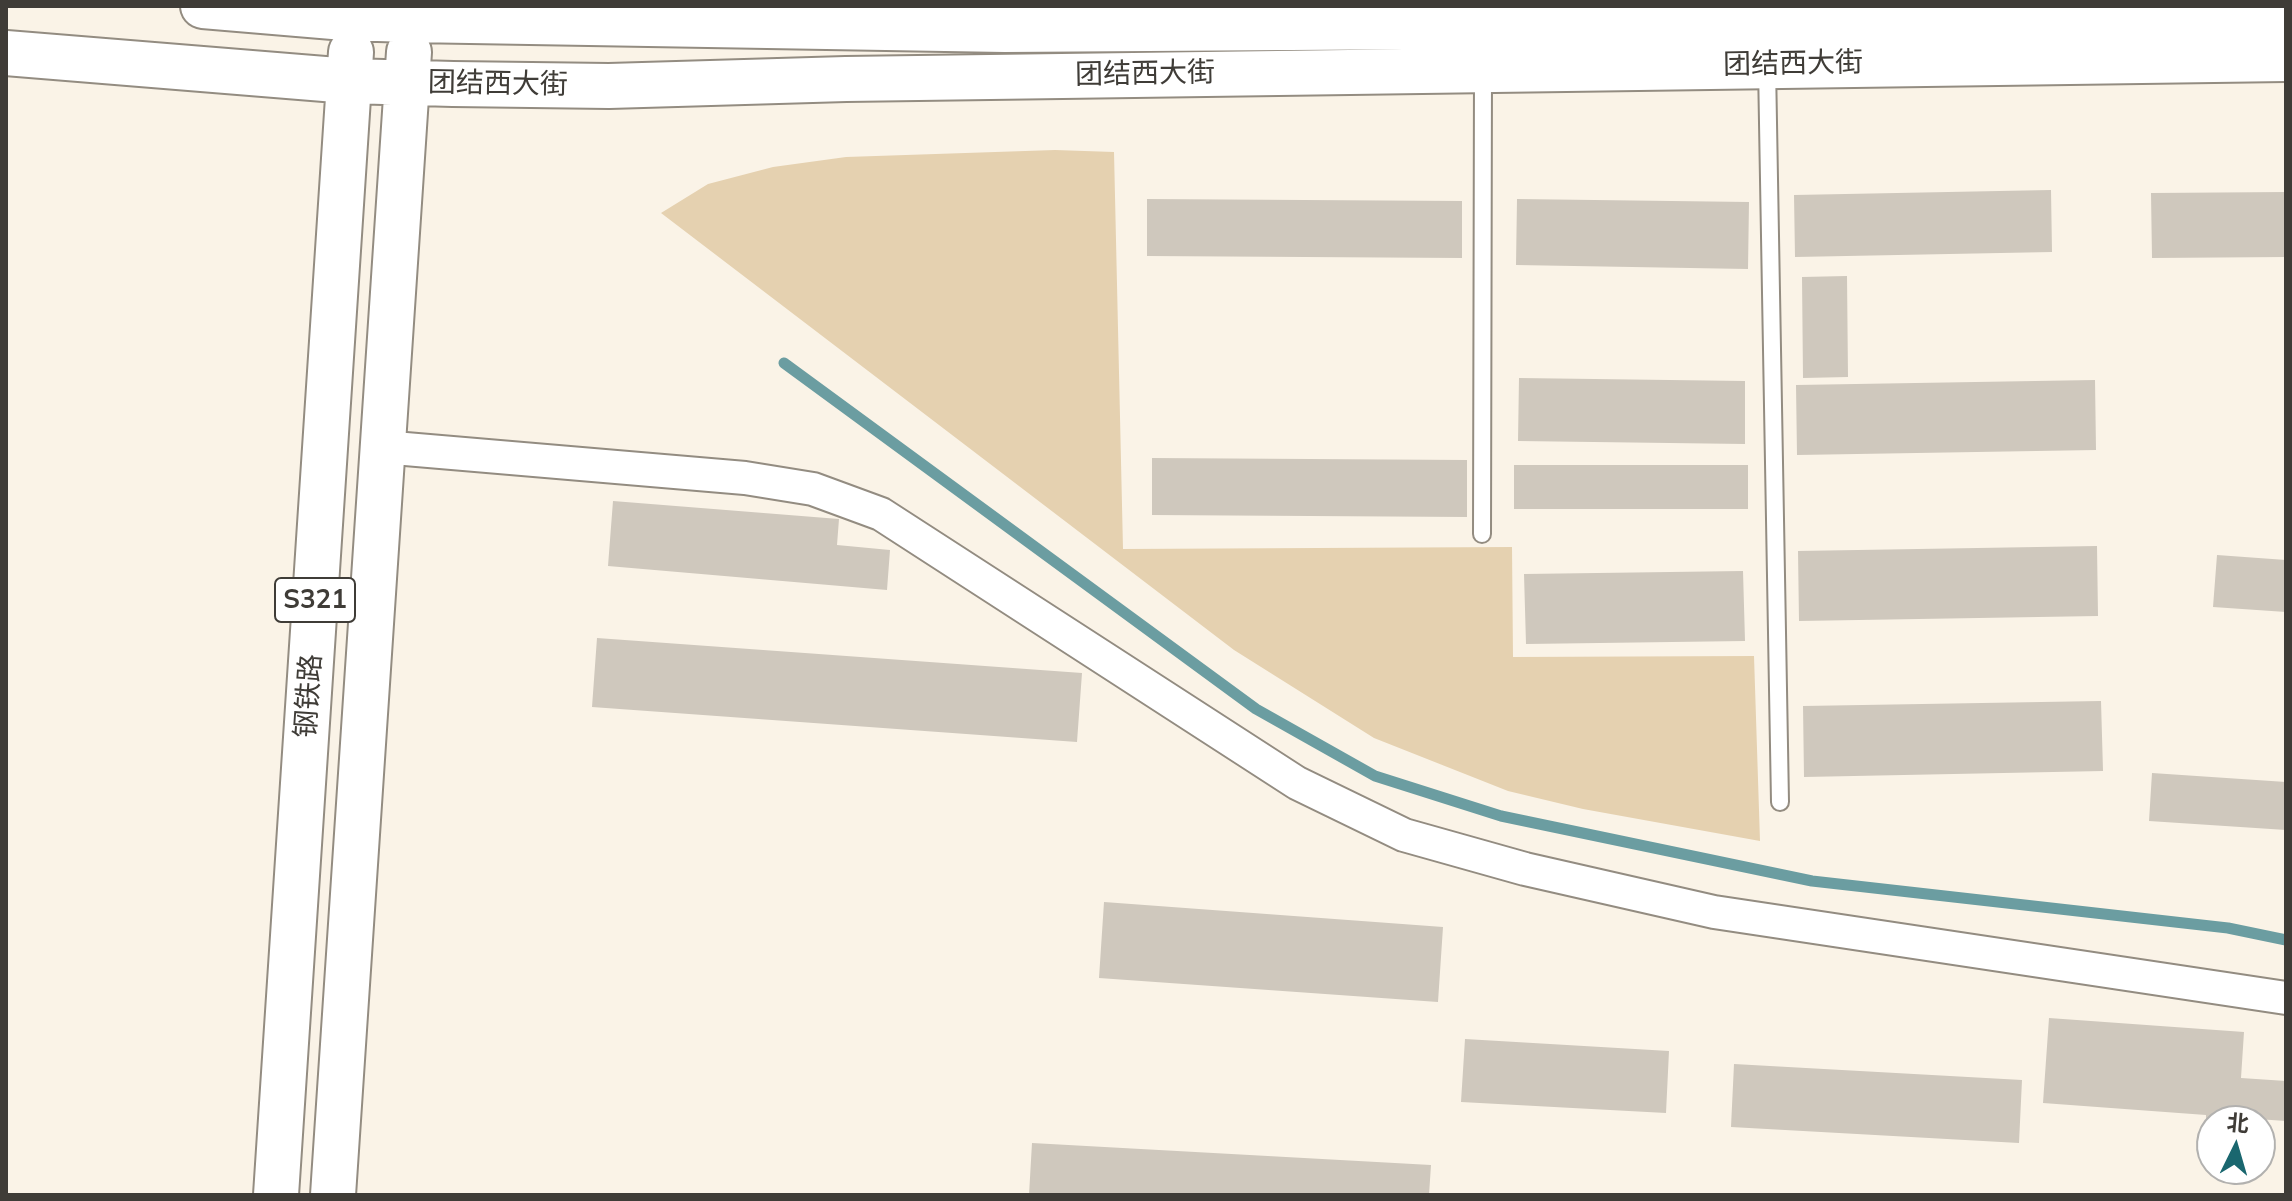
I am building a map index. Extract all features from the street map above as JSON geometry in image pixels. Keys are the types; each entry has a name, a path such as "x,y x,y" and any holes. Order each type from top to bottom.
{"main road":[{"name":"团结西大街","path":"203,6 1005,30 1747,15 2286,21"},
{"name":"钢铁路","path":"276,1195 354,12"},
{"name":"钢铁路","path":"333,1195 411,13"},
{"name":"团结西大街","path":"6,53 349,81 609,86 846,79 2286,59"}],"street":[{"path":"382,447 745,478 813,489 868,509 881,514 1297,783 1404,835 1525,869 1714,912 2286,998"}],"lane":[{"path":"1767,65 1780,802"},
{"path":"1482,534 1483,69"}],"shaded area":[{"path":"1055,150 1114,152 1123,549 1512,547 1513,657 1754,656 1760,841 1583,809 1508,791 1374,738 1234,650 661,213 708,184 773,167 846,157"}],"building":[{"path":"2051,190 2052,252 1795,257 1794,195"},
{"path":"2286,192 2286,257 2152,258 2151,193"},
{"path":"1147,199 1462,201 1462,258 1147,256"},
{"path":"1517,199 1749,202 1748,269 1516,265"},
{"path":"1847,276 1848,377 1803,378 1802,277"},
{"path":"1519,378 1745,381 1745,444 1518,441"},
{"path":"2095,380 2096,450 1797,455 1796,385"},
{"path":"1152,458 1467,460 1467,517 1152,515"},
{"path":"1514,465 1748,465 1748,509 1514,509"},
{"path":"613,501 839,519 837,545 890,550 887,590 608,566"},
{"path":"2097,546 2098,616 1799,621 1798,551"},
{"path":"2217,555 2286,560 2286,612 2213,607"},
{"path":"1743,571 1745,641 1526,644 1524,574"},
{"path":"597,638 1082,673 1077,742 592,707"},
{"path":"2101,701 2103,771 1804,777 1803,706"},
{"path":"2152,773 2286,782 2286,830 2149,821"},
{"path":"1104,902 1443,927 1438,1002 1099,978"},
{"path":"2049,1018 2244,1032 2241,1078 2286,1081 2286,1121 2276,1120 2276,1105 2196,1105 2196,1114 2043,1103"},
{"path":"1465,1039 1669,1051 1666,1113 1461,1102"},
{"path":"1734,1064 2022,1080 2019,1143 1731,1127"},
{"path":"1032,1143 1431,1165 1429,1195 1029,1195"}],"waterway":[{"path":"784,363 1256,709 1375,776 1501,816 1812,881 2228,928 2286,940"}]}
